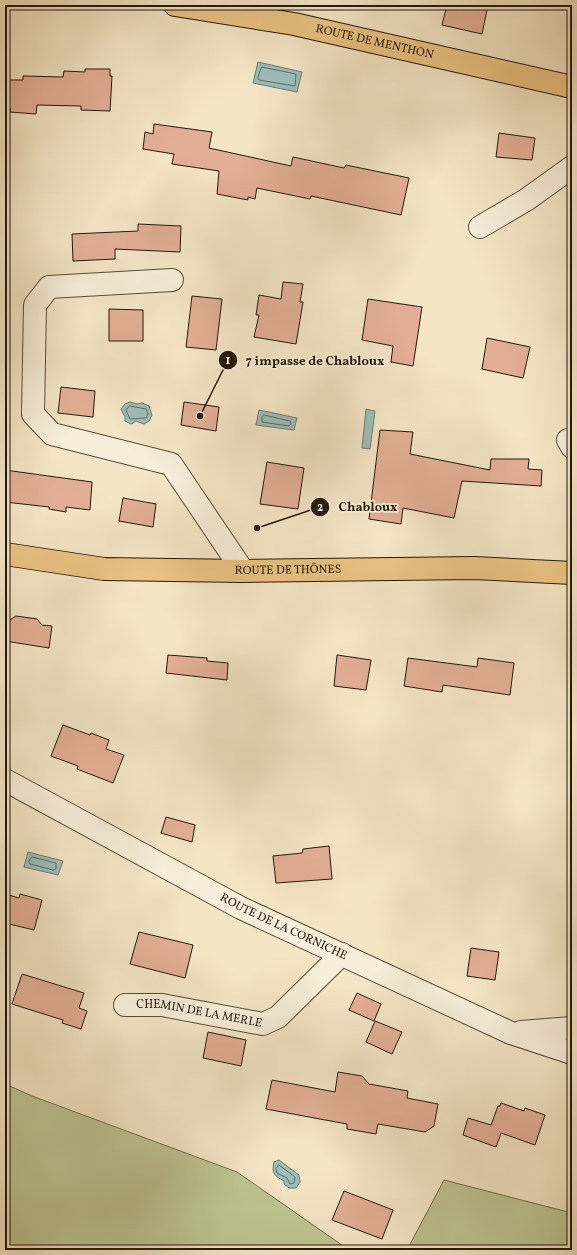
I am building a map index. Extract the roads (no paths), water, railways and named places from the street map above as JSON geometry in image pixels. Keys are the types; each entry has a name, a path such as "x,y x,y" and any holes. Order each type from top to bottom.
{"main road":[{"name":"ROUTE DE MENTHON","path":"175,5 294,24 572,87"},
{"name":"ROUTE DE THÔNES","path":"5,554 104,569 243,571 474,568 572,573"}],"street":[{"path":"480,227 526,200 572,167"},
{"path":"172,280 49,287 34,305 33,414 52,434 171,464 243,571"},
{"name":"ROUTE DE LA CORNICHE","path":"5,780 241,908 511,1033 572,1053"},
{"name":"CHEMIN DE LA MERLE","path":"125,1005 162,1005 262,1024 278,1017 342,954"},
{"path":"511,1033 572,1028"}],"water":[{"path":"258,62 302,72 297,92 253,83"},
{"path":"130,402 137,404 142,403 149,406 152,415 149,421 144,424 136,421 131,424 125,421 125,417 121,409 125,404"},
{"path":"366,409 375,411 370,449 362,448"},
{"path":"259,410 297,418 294,430 256,425"},
{"path":"28,852 63,861 58,875 24,867"},
{"path":"279,1160 299,1175 300,1182 296,1188 289,1188 284,1184 284,1181 274,1174 274,1162"}],"place":[{"name":"7 impasse de Chabloux","path":"200,416"},
{"name":"Chabloux","path":"257,528"}]}
